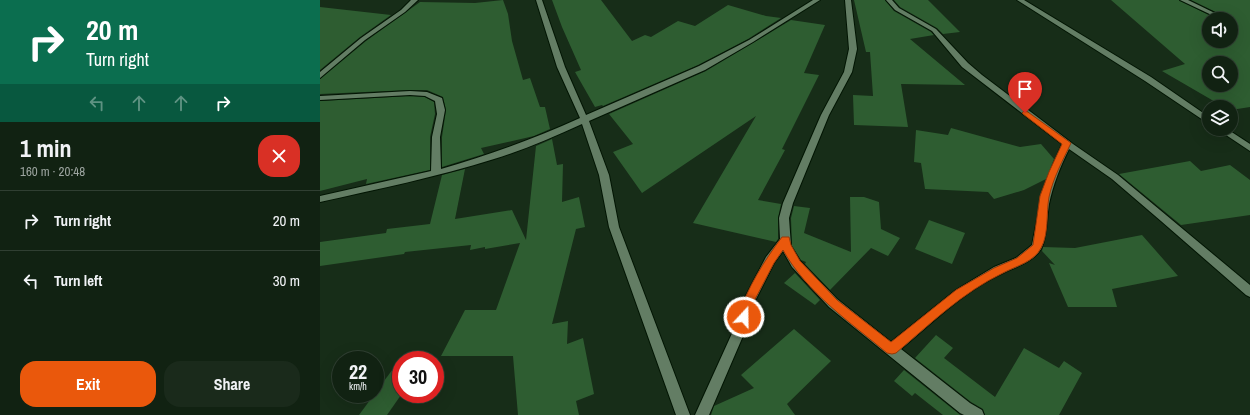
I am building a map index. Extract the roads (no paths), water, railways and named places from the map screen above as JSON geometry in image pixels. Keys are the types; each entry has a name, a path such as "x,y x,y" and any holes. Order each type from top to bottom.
{"street":[{"path":"320,76 363,39 404,11 415,0"},
{"path":"539,0 561,67 584,119 604,175 614,227 683,415"},
{"path":"320,199 436,173 506,152 539,140 702,68 751,41 817,0"},
{"path":"848,0 853,49 848,72 825,115 788,203 784,218 786,246 796,264 828,297 965,408 978,415"},
{"path":"888,0 897,9 934,30 965,65 979,77 1121,182 1250,292"},
{"path":"1020,0 1148,79 1202,116"},
{"path":"1183,0 1209,12"},
{"path":"320,98 410,92 427,94 439,100 441,107 441,119 436,138 436,173"},
{"path":"1232,136 1250,148"},
{"path":"892,349 960,293 998,270 1020,261 1037,247 1045,196 1053,172 1067,143"},
{"path":"702,415 740,329 747,305 770,260 786,239"}]}
